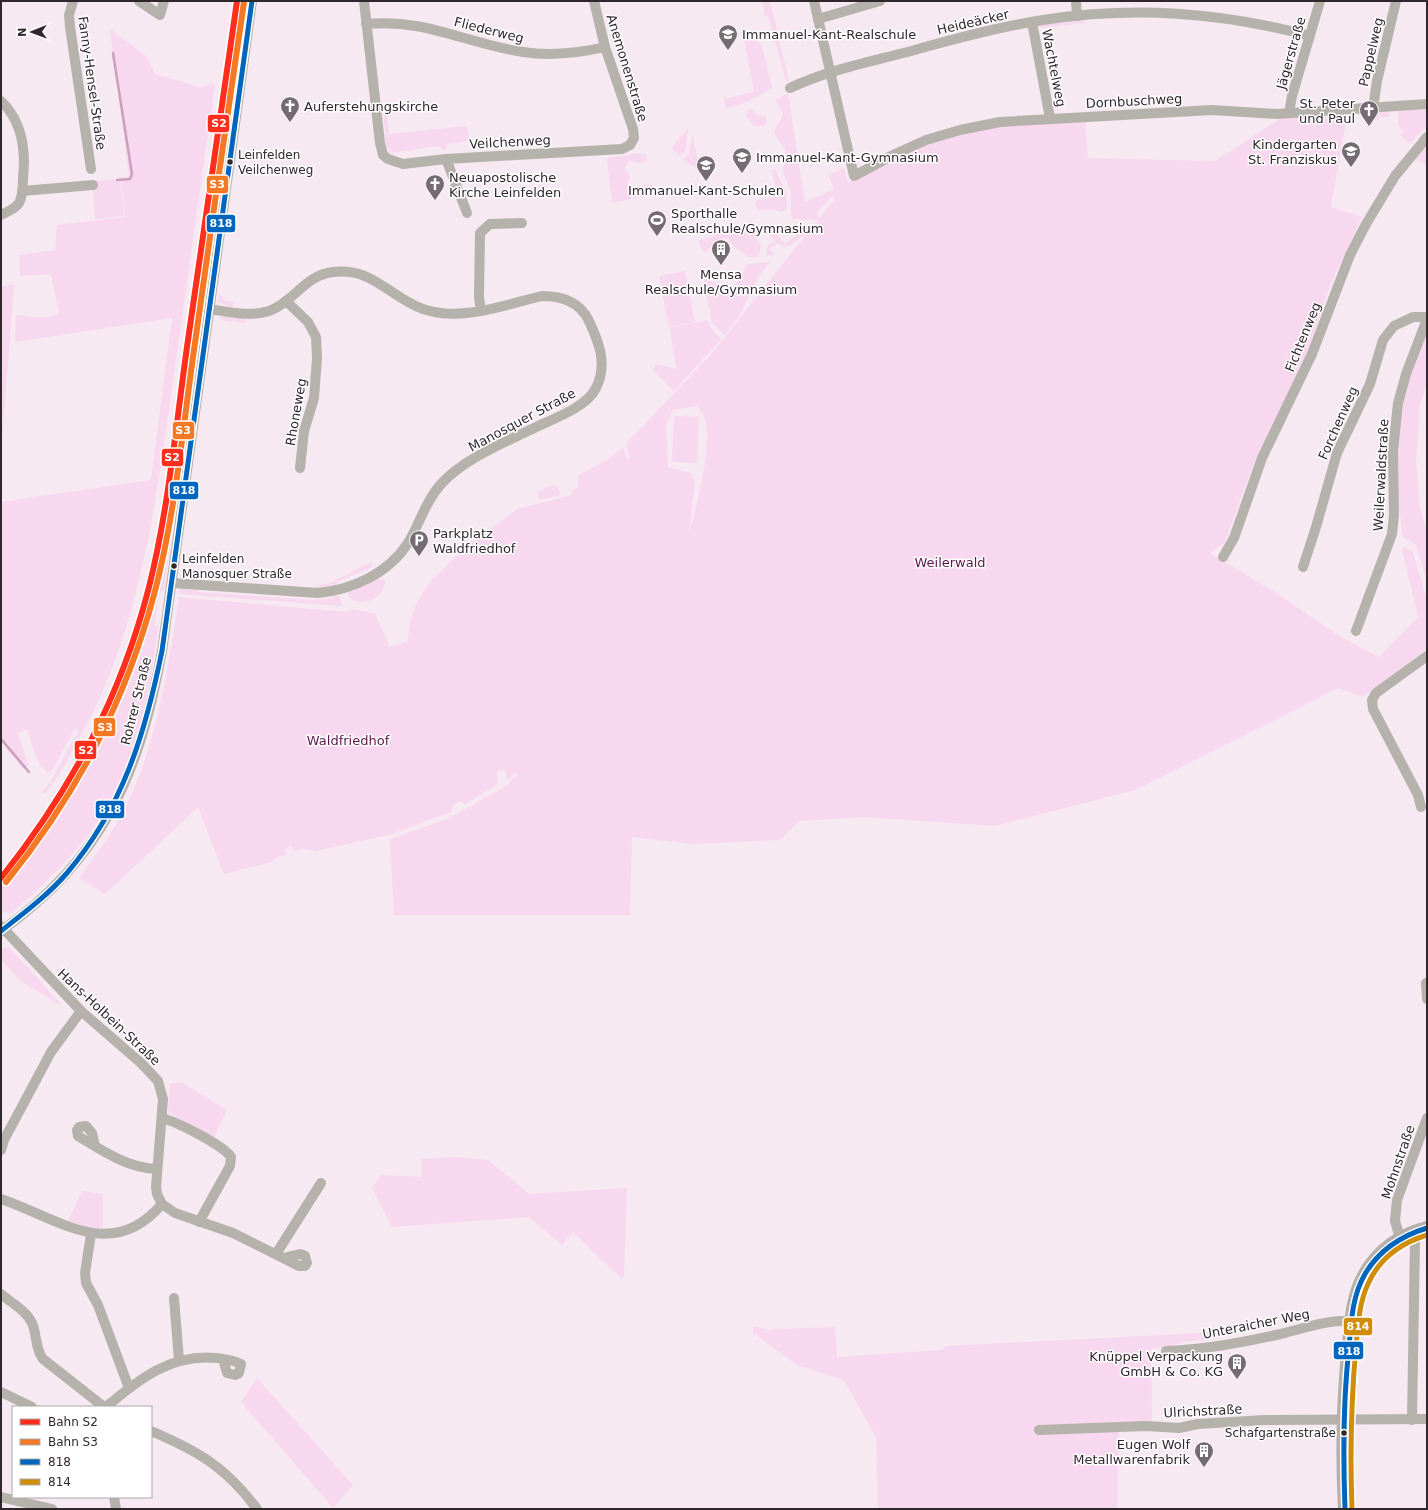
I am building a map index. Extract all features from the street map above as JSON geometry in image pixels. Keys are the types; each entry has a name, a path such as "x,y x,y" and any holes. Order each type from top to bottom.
{"main road":[{"path":"1345,1509 1346,1383 1352,1321 1358,1290 1367,1270 1385,1248 1400,1238 1427,1228"}],"street":[{"name":"Fanny-Hensel-Straße","path":"73,1 69,15 70,27 91,169"},
{"path":"139,1 160,15 164,1"},
{"name":"Rohrer Straße","path":"2,929 42,899 67,874 106,822 117,803 137,753 157,681 172,583 252,1"},
{"path":"364,1 366,24"},
{"name":"Anemonenstraße","path":"594,1 605,47 633,129 634,138 632,142"},
{"path":"814,1 830,72"},
{"path":"818,20 880,1"},
{"path":"1076,1 1077,16"},
{"name":"Jägerstraße","path":"1289,113 1290,102 1320,1"},
{"name":"Pappelweg","path":"1373,108 1377,81 1396,1"},
{"name":"Heideäcker","path":"790,88 830,72 980,33 1032,22 1077,16 1142,13 1204,15 1257,22 1310,36"},
{"name":"Wachtelweg","path":"1032,22 1050,118"},
{"name":"Fliederweg","path":"366,24 407,24 429,27 484,44 523,52 567,53 605,47"},
{"name":"Veilchenweg","path":"366,24 380,143 383,155 388,159 403,164 446,159 627,148 632,142"},
{"name":"Dornbuschweg","path":"830,72 854,176 893,155 942,135 984,124 1050,118 1212,110 1289,113 1427,104"},
{"path":"1,101 12,114 22,140 24,163 22,191 16,207 1,214"},
{"name":"Fichtenweg","path":"1223,557 1234,538 1262,458 1312,354 1350,255 1366,224 1395,176 1427,137"},
{"path":"446,159 467,213"},
{"path":"22,191 94,185"},
{"path":"481,310 478,297 480,233 490,224 522,223"},
{"name":"Manosquer Straße","path":"172,583 318,593 342,589 360,583 382,569 403,549 429,501 442,483 459,468 509,440 575,408 588,399 596,389 601,374 602,354 597,337 586,316 573,303 564,299 542,296 481,310 454,314 424,309 400,297 370,277 359,273 336,271 313,278 286,301 270,310 258,314 209,309"},
{"name":"Rhoneweg","path":"286,301 308,322 316,337 317,358 314,398 304,431 300,468"},
{"name":"Forchenweg","path":"1303,567 1337,453 1370,384 1383,340 1394,326 1413,317 1427,318"},
{"name":"Weilerwaldstraße","path":"1356,631 1392,534 1394,515 1393,451 1398,403 1406,374 1427,318"},
{"path":"1422,807 1418,795 1374,709 1372,700 1376,693 1427,656"},
{"name":"Hans-Holbein-Straße","path":"2,929 81,1012 141,1063 158,1081 163,1098 157,1169 157,1194 162,1204"},
{"path":"1426,983 1427,999"},
{"path":"2,1143 51,1052 81,1012"},
{"path":"162,1118 187,1129 222,1148 231,1157 230,1166 199,1222"},
{"name":"Mohnstraße","path":"1400,1238 1395,1221 1397,1200 1427,1118"},
{"path":"95,1146 129,1165 157,1169"},
{"path":"1,1199 91,1234 118,1233 132,1228 145,1221 162,1204 175,1213 233,1233 280,1256 320,1183"},
{"path":"91,1234 84,1273 86,1283 98,1305 129,1388"},
{"path":"1412,1420 1415,1240"},
{"path":"1,1294 26,1314 32,1323 39,1354 43,1359 104,1406"},
{"path":"174,1298 179,1360"},
{"name":"Unteraicher Weg","path":"1166,1351 1223,1345 1327,1324 1352,1321"},
{"path":"106,1406 158,1368 179,1360 208,1357 223,1359"},
{"path":"1,1392 30,1406"},
{"path":"1345,1419 1427,1420"},
{"name":"Ulrichstraße","path":"1039,1430 1146,1426 1179,1428 1198,1424 1264,1420 1345,1419"},
{"path":"152,1431 182,1444 206,1458 233,1479 257,1509"},
{"path":"1,1497 52,1509"},
{"path":"114,1498 116,1509"}],"green space":[{"path":"241,1 245,1 225,145 222,145 229,88 232,80 230,77 239,21 241,20"},
{"path":"762,1 770,1 789,81 786,81 768,15 765,16"},
{"path":"1085,19 1085,23 1041,28 1040,24"},
{"path":"110,29 147,57 155,74 200,87 214,83 215,85 153,514 144,560 118,651 101,695 64,766 45,793 41,792 50,783 78,731 75,728 53,769 48,772 38,760 27,729 17,733 29,765 23,769 1,742 1,502 151,480 172,318 15,342 16,315 44,318 59,314 51,274 20,276 19,255 55,250 57,225 125,217 121,178 129,177"},
{"path":"754,37 762,46 772,88 747,102 726,109 724,99 754,92 744,39"},
{"name":"Weilerwald","path":"788,93 805,202 834,189 828,175 844,168 848,183 854,176 960,130 1085,116 1088,158 1215,161 1289,113 1346,122 1331,207 1362,217 1332,281 1306,357 1254,463 1225,542 1210,553 1273,591 1341,637 1379,657 1418,617 1402,550 1403,547 1412,550 1427,599 1427,649 1363,697 1338,688 1135,790 995,826 864,817 799,821 780,840 692,844 632,837 630,915 394,915 390,839 447,819 505,787 518,774 517,772 507,780 505,769 497,772 498,783 495,786 465,804 460,801 454,804 451,812 389,835 315,851 305,849 295,851 290,845 285,849 286,855 277,857 272,862 224,874 198,807 105,894 79,878 117,823 130,798 141,771 165,683 179,597 347,612 354,609 375,614 390,647 407,642 411,618 418,600 431,581 466,547 517,509 572,495 571,491 578,488 578,475 607,460 623,448 627,460 630,459 626,444 713,352 809,231 789,246 783,247 778,243 770,249 774,255 769,256 766,254 768,245 776,241 768,232 772,229 785,244 804,229 802,227 809,225 811,229 818,220 793,219 791,216 791,192 783,172 786,151 774,133 783,113 775,100","holes":["832,196 835,199 820,217 817,213","696,406 704,416 707,426 707,440 700,491 689,532 695,481 690,473 668,467 666,426 673,410"]},
{"path":"748,109 753,110 757,115 765,116 767,120 766,124 758,127 753,125 746,116"},
{"path":"1427,109 1427,126 1410,143 1400,135 1404,131 1398,126 1398,111"},
{"path":"383,110 387,110 389,134 467,126 469,141 447,144 447,150 443,150 439,146 390,153 386,145"},
{"path":"1389,112 1389,117 1378,117 1379,120 1367,121 1366,114"},
{"path":"688,128 686,150 680,156 672,149 672,147"},
{"path":"692,134 699,166 693,166 683,160 689,154"},
{"path":"1427,141 1427,165 1412,157"},
{"path":"222,151 218,179 220,181 164,592 160,591 154,625 159,626 151,673 140,722 125,770 115,792 104,812 84,840 62,866 38,890 12,913 4,912 1,910 1,886 48,828 89,764 119,702 133,665 144,627 159,570 211,205 214,204 215,197 213,196 220,153"},
{"path":"637,153 646,155 646,161 639,163 630,161 627,163 625,170 630,176 627,185 629,189 635,191 641,188 644,184 652,185 652,194 612,203 607,158"},
{"path":"775,169 786,193 787,209 781,212 776,210 760,210 756,207 755,201 777,196 772,170"},
{"path":"120,179 124,216 95,219 93,189 95,181"},
{"path":"679,186 680,189 655,194 655,191"},
{"path":"751,221 756,224 756,239 761,244 760,253 756,257 748,257 729,242 729,238 723,238 722,243 712,246 705,252 700,248 699,240 714,237 713,232 749,225 749,222"},
{"path":"770,262 760,274 739,317 724,335 712,323 703,277 717,284 717,288 729,288 737,282 748,264"},
{"path":"685,271 695,322 669,327 659,276"},
{"path":"14,284 1,453 1,287"},
{"path":"219,294 224,300 234,302 232,307 218,302"},
{"path":"226,316 245,319 246,323 220,320 220,317"},
{"path":"708,320 710,327 721,339 674,391 653,370 656,364 676,369 670,328"},
{"path":"1427,329 1427,382 1420,405 1416,460 1420,507 1427,534 1427,582 1416,545 1403,537 1396,469 1397,435 1402,401 1410,374"},
{"path":"674,416 699,417 697,463 672,462"},
{"path":"553,485 557,486 561,495 539,500 537,492"},
{"path":"371,562 372,567 337,582 335,586 315,588 316,586 330,583"},
{"path":"376,579 383,579 385,581 381,593 376,597 365,602 359,602 348,596 349,591 364,586"},
{"path":"180,587 195,588 199,592 314,600 333,598 334,594 339,597 341,606 179,594"},
{"path":"3,948 10,948 61,1003 61,1006 21,981 1,960 1,951"},
{"path":"181,1082 227,1110 214,1137 168,1113 170,1084"},
{"path":"455,1157 488,1160 529,1194 627,1188 624,1277 622,1279 573,1232 562,1245 529,1217 392,1227 372,1188 381,1175 422,1177 421,1159"},
{"path":"82,1191 103,1194 103,1229 79,1226 68,1221"},
{"path":"753,1326 773,1331 774,1329 835,1327 837,1357 941,1350 947,1346 1220,1332 1219,1338 1183,1342 1168,1347 1151,1349 1152,1421 1119,1423 1117,1509 878,1509 876,1437 844,1380 797,1365 753,1333"},
{"path":"257,1378 353,1485 333,1508 241,1402"}],"waterway":[{"path":"113,53 132,174 130,179 117,180"},
{"path":"1,739 29,772"}],"rail line":[{"name":"S2","path":"1,878 50,811 91,741 124,666 149,587 162,526 172,465 188,340 237,1"},
{"name":"S3","path":"6,882 32,849 55,815 77,780 96,745 114,708 129,670 155,591 174,499 244,2"}],"transit line":[{"name":"818","path":"1,931 36,904 52,889 67,873 86,848 103,822 117,796 129,768 148,711 162,651 252,1"},
{"name":"818","path":"1345,1509 1344,1448 1346,1388 1352,1319 1357,1291 1371,1265 1384,1251 1408,1235 1427,1228"},
{"name":"814","path":"1352,1509 1351,1448 1354,1367 1358,1323 1365,1291 1378,1267 1392,1253 1417,1238 1427,1235"}],"place":[{"name":"Immanuel-Kant-Realschule","path":"728,51"},
{"name":"Auferstehungskirche","path":"290,123"},
{"name":"St. Peter und Paul","path":"1369,127"},
{"name":"Leinfelden Veilchenweg","path":"230,162"},
{"name":"Kindergarten St. Franziskus","path":"1351,168"},
{"name":"Immanuel-Kant-Gymnasium","path":"742,174"},
{"name":"Immanuel-Kant-Schulen","path":"706,182"},
{"name":"Neuapostolische Kirche Leinfelden","path":"435,201"},
{"name":"Sporthalle Realschule/Gymnasium","path":"657,237"},
{"name":"Mensa Realschule/Gymnasium","path":"721,266"},
{"name":"Parkplatz Waldfriedhof","path":"419,557"},
{"name":"Leinfelden Manosquer Straße","path":"174,566"},
{"name":"Knüppel Verpackung GmbH & Co. KG","path":"1237,1380"},
{"name":"Schafgartenstraße","path":"1344,1433"},
{"name":"Eugen Wolf Metallwarenfabrik","path":"1204,1468"}],"park label":[{"name":"Waldfriedhof","path":"348,740"}]}
